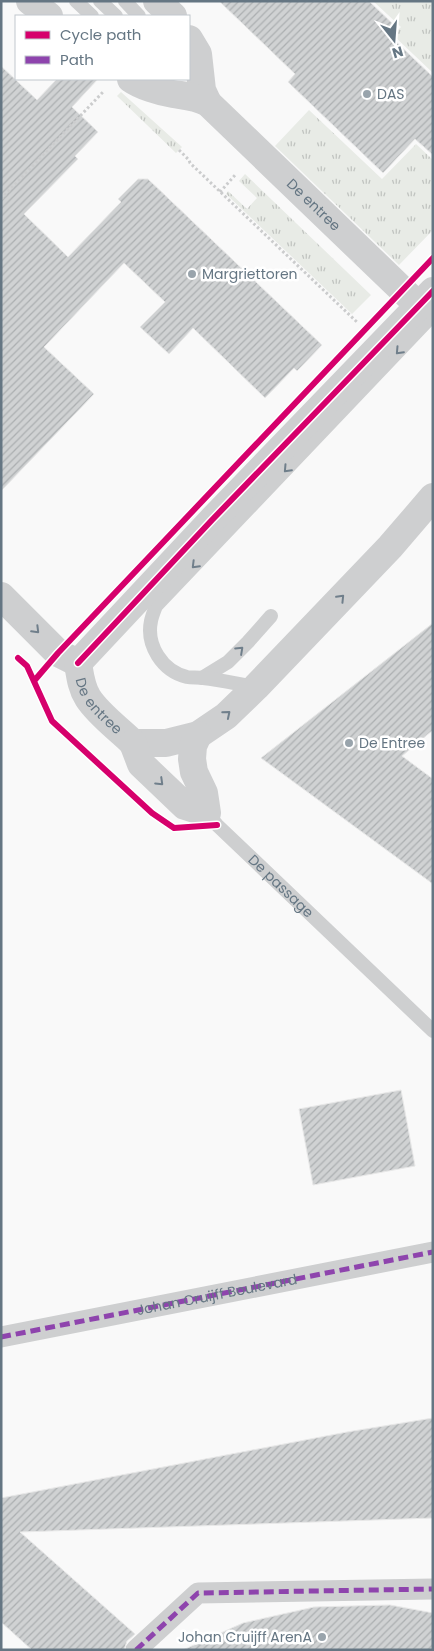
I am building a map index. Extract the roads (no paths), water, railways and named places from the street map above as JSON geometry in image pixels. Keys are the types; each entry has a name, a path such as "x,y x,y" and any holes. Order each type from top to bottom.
{"street":[{"path":"30,1 48,15"},
{"path":"157,1 172,15"},
{"name":"De entree","path":"190,43 198,54 202,90 208,103"},
{"name":"De entree","path":"143,82 161,92 192,96 208,103 428,304 212,520 78,663 80,681 88,698 134,743 166,743 198,735 226,716 256,687 390,547 433,498"},
{"path":"1,596 58,653 78,663"},
{"path":"198,735 193,746 192,759 194,772 204,793 207,813"},
{"name":"De passage","path":"134,743 141,764 185,806 207,813"},
{"name":"Johan Cruijff Boulevard","path":"1,1337 433,1252"},
{"path":"136,1650 198,1593 433,1588"}],"lane":[{"path":"76,1 91,15"},
{"path":"100,1 115,15"},
{"path":"125,1 138,15"},
{"path":"256,687 187,677 173,671 162,662 154,649 150,635 151,620 156,606 428,304"},
{"path":"202,678 228,662 271,616"},
{"name":"De passage","path":"207,813 217,825 433,1031"}],"place":[{"name":"DAS","path":"367,94"},
{"name":"Margriettoren","path":"192,274"},
{"name":"De Entree","path":"349,743"},
{"name":"Johan Cruijff ArenA","path":"322,1637"}]}
